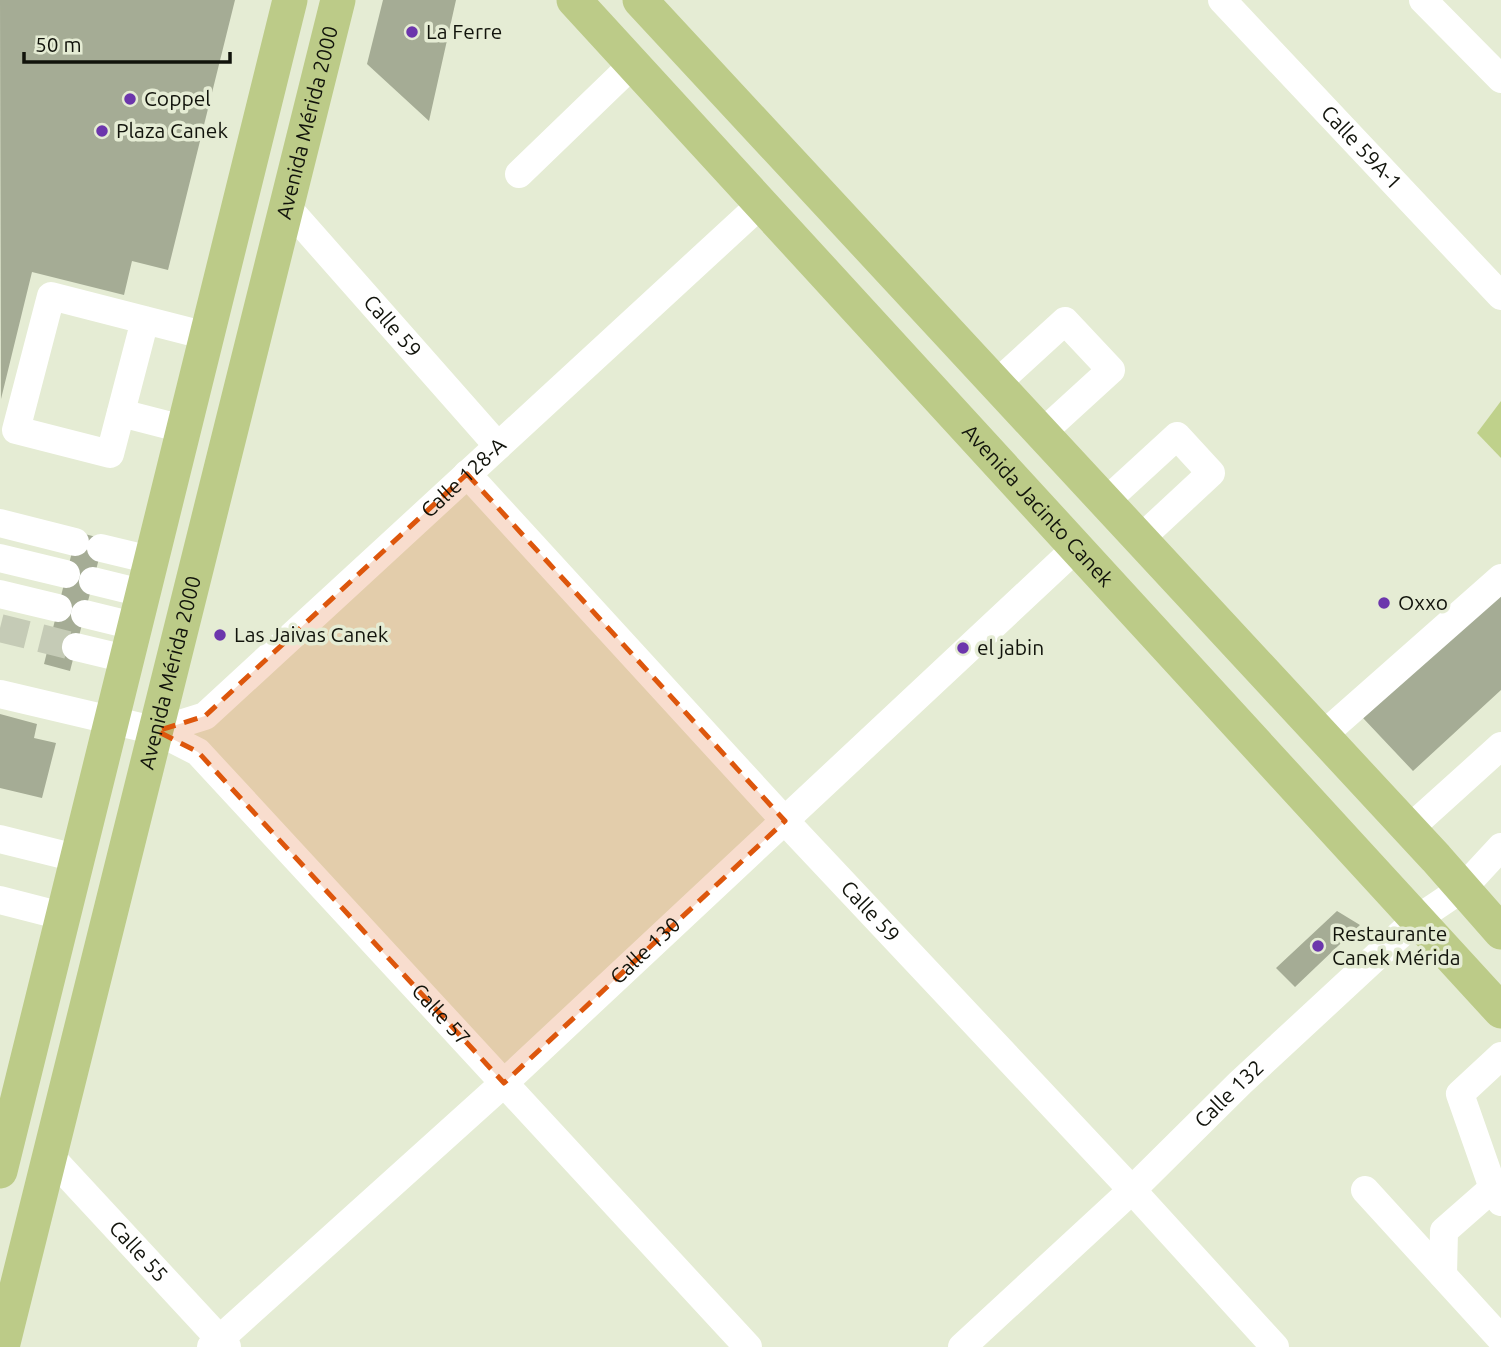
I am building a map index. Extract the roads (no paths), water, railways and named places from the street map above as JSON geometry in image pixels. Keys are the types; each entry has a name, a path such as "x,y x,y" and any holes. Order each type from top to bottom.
{"main road":[{"path":"0,1171 290,0"},
{"name":"Avenida Mérida 2000","path":"2,1347 338,0"},
{"name":"Avenida Jacinto Canek","path":"574,0 1501,1011"},
{"path":"640,0 1464,888 1501,932"},
{"path":"1251,738 1290,701"}],"street":[{"path":"1423,0 1501,79"},
{"name":"Calle 59A-1","path":"1224,1 1501,296"},
{"path":"519,174 633,64"},
{"name":"Calle 128-A","path":"157,731 205,716 761,204"},
{"name":"Calle 59","path":"287,207 498,446"},
{"path":"145,320 110,454 16,430 51,296 145,320 206,336"},
{"path":"996,384 1065,321 1102,360 1111,370 1042,433"},
{"path":"121,414 183,429"},
{"path":"1105,502 1177,436 1212,473 1140,539"},
{"name":"Calle 59","path":"467,474 785,821 1132,1190 1275,1347"},
{"path":"0,523 151,560"},
{"name":"Calle 130","path":"219,1344 504,1083 1076,548"},
{"path":"0,558 80,578 138,610"},
{"path":"1322,736 1501,578"},
{"path":"0,594 71,611 138,610"},
{"path":"76,647 126,659"},
{"name":"Calle 57","path":"0,694 157,731 198,752 748,1347"},
{"path":"1409,829 1501,746"},
{"path":"0,839 76,858"},
{"name":"Calle 132","path":"962,1347 1132,1190 1240,1083 1416,919 1464,888 1501,847"},
{"path":"0,900 62,916"},
{"path":"1443,1275 1444,1231 1497,1195 1460,1094 1501,1056"},
{"name":"Calle 55","path":"50,1156 219,1344"},
{"path":"1365,1190 1501,1339"}],"tunnel":[{"path":"0,628 76,647"}],"place":[{"name":"La Ferre","path":"412,32"},
{"name":"Coppel","path":"130,99"},
{"name":"Plaza Canek","path":"102,131"},
{"name":"Oxxo","path":"1384,603"},
{"name":"Las Jaivas Canek","path":"220,635"},
{"name":"el jabin","path":"963,648"},
{"name":"Restaurante Canek Mérida","path":"1318,946"}]}
